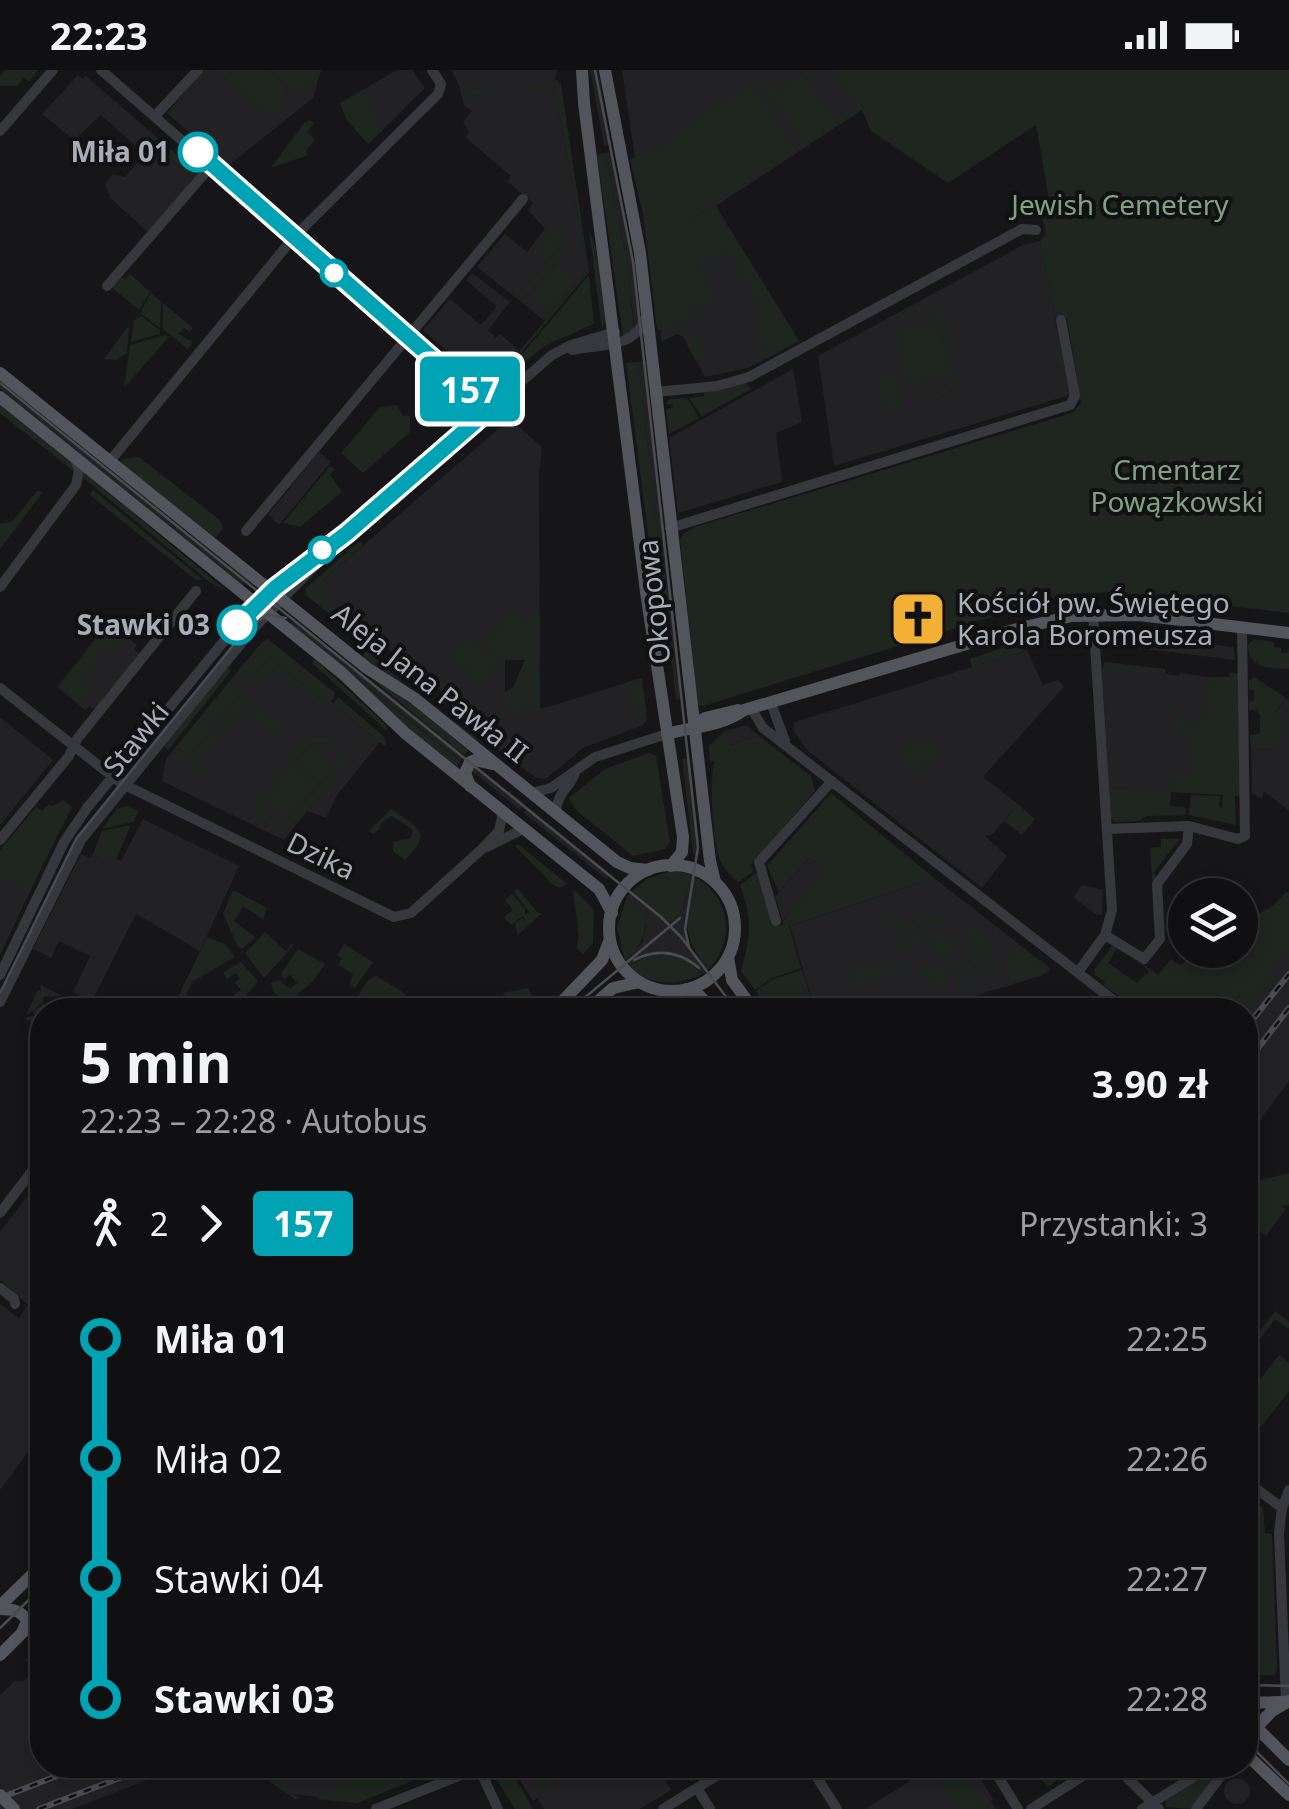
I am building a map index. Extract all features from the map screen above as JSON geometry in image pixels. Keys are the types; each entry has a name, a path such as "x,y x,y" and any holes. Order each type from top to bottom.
{"main road":[{"name":"Okopowa","path":"582,70 666,734 684,837 682,851 671,866"},
{"name":"Okopowa","path":"605,70 637,232 709,858 716,882"},
{"name":"Aleja Jana Pawła II","path":"0,372 277,596 621,865 648,870"},
{"name":"Aleja Jana Pawła II","path":"0,397 342,673 390,721 601,892 612,913"},
{"path":"666,734 730,710 748,710 1017,629 1093,614 1139,615 1289,633"},
{"path":"470,786 465,773 470,762 499,767"},
{"path":"566,998 602,960 610,939 612,913 622,890 648,870 688,867 716,882 730,904 735,922 728,956 711,977 686,989 665,990 642,982 626,970 610,939"},
{"path":"728,956 732,980 745,998"},
{"path":"601,998 612,988 642,982"},
{"path":"686,989 702,998"},
{"path":"0,1608 30,1577"},
{"path":"0,1608 24,1616 27,1621 21,1635"},
{"path":"0,1655 30,1626"},
{"path":"1258,1702 1287,1701"},
{"path":"1258,1717 1287,1701"},
{"path":"1258,1730 1289,1760"},
{"path":"1258,1765 1289,1795"},
{"path":"0,1794 14,1809"}],"street":[{"path":"0,131 52,70"},
{"path":"100,70 490,409"},
{"path":"155,116 198,70"},
{"path":"110,462 294,237 435,97 440,82 432,70"},
{"path":"107,286 212,166"},
{"path":"246,531 523,199"},
{"path":"656,392 717,386 749,378 1022,229 1036,230"},
{"path":"616,338 637,334 647,316"},
{"path":"670,528 1070,405 1075,396 1061,320"},
{"name":"Stawki","path":"0,975 69,833 112,778 262,610 543,364 572,350 616,338"},
{"path":"0,587 76,485 79,470 74,457"},
{"path":"0,840 196,591"},
{"name":"Stawki","path":"0,1002 80,840 262,610"},
{"path":"1078,972 1105,936 1112,910 1093,614"},
{"path":"1107,830 1189,826 1238,840 1246,836 1242,627"},
{"name":"Dzika","path":"0,688 112,778 394,916 411,913 482,849 499,831 503,812"},
{"path":"771,702 788,746"},
{"path":"748,710 763,728 1111,998"},
{"path":"532,793 551,788 596,757 666,734"},
{"path":"556,812 558,794 575,772"},
{"path":"776,921 759,862 832,781"},
{"path":"1105,936 1144,959 1160,939 1157,884 1187,844 1189,826"},
{"name":"Dzika","path":"482,849 523,828"},
{"path":"0,1213 30,1174"},
{"path":"0,1288 15,1304"},
{"path":"1258,1490 1282,1508"},
{"path":"1287,1701 1279,1556 1282,1508 1289,1490"},
{"path":"376,1809 452,1778"},
{"path":"486,1778 498,1809"},
{"path":"663,1809 713,1778"},
{"path":"817,1778 837,1809"},
{"path":"999,1778 1018,1809"},
{"path":"1031,1809 1080,1778"},
{"path":"1125,1778 1151,1807 1194,1778"},
{"path":"1196,1809 1219,1778"},
{"path":"697,1788 710,1809"}],"shaded area":[{"path":"204,70 321,70 313,98 228,166 167,113"},
{"path":"397,70 412,70 425,88 368,144 347,120 340,103"},
{"path":"451,70 557,70 554,84 588,270 545,321 477,267 505,234 527,252 545,229 528,210 533,203 507,181 511,176 465,137 469,132 463,122 472,111 464,105"},
{"path":"590,70 598,70 611,144 604,146"},
{"path":"622,70 840,70 862,110 716,206 799,341 748,368 705,377 683,336 677,334 662,341"},
{"path":"78,75 83,79 86,76 154,135 140,150 101,115 74,140 42,114"},
{"path":"153,145 194,180 149,233 110,198 105,184 113,174 125,177"},
{"path":"612,152 635,263 641,320 635,330 624,247 605,153"},
{"path":"1040,241 1070,395 834,466 818,356 1023,245"},
{"path":"472,273 510,302 488,330 496,338 500,334 520,351 494,381 483,382 423,330 450,299 481,325 494,310 496,306 466,280"},
{"path":"646,361 683,699 676,700 638,362"},
{"path":"793,369 802,422 776,433 782,482 678,513 669,438"},
{"path":"0,381 247,580 242,586 0,389"},
{"path":"510,419 542,447 540,659 505,660 505,711 544,708 642,678 647,720 583,748 546,779 536,778 473,730 477,720 321,595 322,581"},
{"path":"319,452 331,462 279,525 268,515"},
{"path":"295,619 465,756 461,761 290,625"},
{"path":"109,622 137,645 134,649 139,654 94,710 89,706 85,710 57,687"},
{"path":"1106,632 1234,647 1235,660 1105,644"},
{"path":"1027,650 1043,685 1058,680 1064,687 983,777 1018,804 993,834 985,836 1007,856 982,888 807,750 793,730 795,722"},
{"path":"268,651 380,742 337,795 326,818 307,811 284,840 162,781 166,759 246,661"},
{"path":"1102,671 1179,676 1180,673 1238,681 1241,796 1109,788"},
{"path":"1286,698 1289,811 1264,791 1262,799 1252,793 1251,748 1278,749 1275,713"},
{"path":"0,717 53,760 0,825"},
{"path":"747,725 759,736 729,745 725,731"},
{"path":"690,758 700,855 693,854 682,759"},
{"path":"473,763 525,804 520,810 468,768"},
{"path":"46,806 66,816 0,955 0,850 36,807 42,811"},
{"path":"528,807 610,874 606,879 524,813"},
{"path":"143,819 239,866 200,951 136,914 94,998 86,998 73,992 90,956 59,941 51,958 33,949 81,854 90,858 93,854 103,861 113,857 121,861"},
{"path":"809,858 827,870 783,921 775,897"},
{"path":"691,874 697,877 686,934 691,948 708,970 703,974 686,960 667,954 648,955 630,965 626,960 642,943 646,926 644,916 627,896 632,891 671,924 683,909"},
{"path":"934,878 1051,969 968,998 811,998 790,926"},
{"path":"1082,885 1103,890 1102,915 1073,897"},
{"path":"1289,893 1289,1081 1258,1123 1258,998 1129,998 1176,968 1258,968 1258,914"},
{"path":"30,1193 30,1449 0,1490 0,1304 19,1318 28,1305 0,1280 0,1232"},
{"path":"30,1674 30,1778 152,1778 72,1809 0,1809 0,1695 15,1681 24,1681"},
{"path":"283,1778 374,1778 336,1799 290,1794"},
{"path":"519,1778 664,1778 671,1790 640,1809 544,1809 537,1798 533,1801"},
{"path":"915,1778 980,1778 996,1809 865,1809"},
{"path":"1237,1778 1246,1782 1250,1791 1246,1800 1237,1804 1228,1800 1224,1791 1228,1782"}],"green space":[{"path":"5,70 38,70 29,82 24,78 17,86 0,86"},
{"path":"217,70 230,70 231,74 235,70 266,70 286,89 287,105 270,118"},
{"path":"269,70 317,70 317,77 303,93 295,93"},
{"name":"Cmentarz Powązkowski","path":"808,70 815,70 805,77 838,118 855,106 833,70 1289,70 1289,613 1112,592 1067,594 698,705 680,540 684,533 1072,413 1081,403 1067,318 1055,318 1040,241 1046,234 1040,211 1050,205 1036,125 948,183 871,131 862,110 804,147 756,81 766,82 776,91"},
{"path":"556,80 561,84 589,272 490,390 480,384 494,381 588,270 554,84 537,92 532,86 487,91 465,104 461,91"},
{"path":"753,83 796,150 689,220 715,206 799,341 766,359 754,299 735,268 740,265 736,258 731,260 723,251 698,267 713,291 714,305 689,309 691,325 657,330 643,214 630,160 655,144 659,147 680,133 679,129"},
{"path":"363,90 383,130 368,144 347,120 340,103"},
{"path":"304,123 314,123 307,132 315,140 306,150 308,155 271,168"},
{"path":"154,135 199,174 194,180 149,141"},
{"path":"605,153 626,258 634,329 623,336 597,155"},
{"path":"554,225 567,236 546,260 534,248"},
{"path":"589,231 595,245 606,320 602,330"},
{"path":"567,240 571,244 522,299 518,295"},
{"path":"559,263 576,278 547,311 530,296"},
{"path":"130,274 150,292 139,310 112,288"},
{"path":"589,275 594,324 546,345 499,382"},
{"path":"151,293 161,302 160,328 140,313"},
{"path":"942,302 960,391 954,393 952,387 940,397 921,400 906,377 897,326 910,309 921,307 937,312 937,303","holes":["918,310 926,310 939,323 902,330 904,320","939,323 947,348 950,375","950,378 943,390 931,394 921,394 912,385"]},
{"path":"163,303 193,328 189,332 184,328 178,334 193,342 188,349 163,329"},
{"path":"141,316 160,334 131,342 134,320"},
{"path":"129,325 127,353 116,360 104,359"},
{"path":"691,330 692,336 699,336 705,360 696,361 678,334 662,341 661,335"},
{"path":"169,337 124,388 130,345"},
{"path":"638,362 668,625 660,626 626,363"},
{"path":"895,373 904,405 885,411 876,379"},
{"path":"745,383 751,389 702,416 689,398 704,396 704,390"},
{"path":"687,398 699,418 669,434 666,409 673,407 666,404 669,399"},
{"path":"0,404 76,466 76,473 0,413"},
{"path":"397,405 403,416 410,416 410,432 363,473 341,453 380,407"},
{"path":"441,438 444,440 288,570"},
{"path":"139,457 220,520 223,528 215,538 122,464 121,459"},
{"path":"330,466 335,469 330,475 342,492 300,527 283,523"},
{"path":"83,471 229,593 207,580 82,477"},
{"path":"93,490 203,580 196,580 90,495"},
{"path":"37,491 43,492 0,549 0,524 13,521"},
{"path":"360,541 363,545 322,581 321,594 369,633 350,631 307,596 305,589"},
{"path":"539,605 540,709 505,712 505,692 513,687 525,660 505,660 505,664 482,646 512,609 527,621"},
{"path":"107,627 122,639 112,652 107,648 84,676 85,685 92,689 80,704 59,687"},
{"path":"468,637 481,648 482,654 486,651 499,661 479,686 466,675 468,671 462,672 449,661 449,656"},
{"path":"268,639 335,693 331,702 327,703 269,657 250,680 238,671"},
{"path":"1254,639 1274,642 1281,653 1288,653 1289,649 1289,669 1256,663 1248,645"},
{"path":"1019,642 1024,651 972,667 970,659"},
{"path":"365,649 479,740 478,742 363,657"},
{"path":"270,659 326,704 319,714 316,712 320,706 274,669 259,687 252,682"},
{"path":"315,659 386,725 387,731 312,663"},
{"path":"350,661 414,706 469,751 464,755"},
{"path":"1105,662 1165,669 1165,674 1102,671"},
{"path":"227,668 231,671 168,750 164,746"},
{"path":"1230,672 1239,674 1241,796 1235,796 1236,825 1189,815 1191,795 1220,796 1222,808 1223,795 1171,792 1170,806 1185,807 1186,815 1115,822 1111,818 1109,788 1170,791 1171,776 1192,774 1191,735 1176,735 1177,713 1184,713 1184,727 1188,721 1205,722 1205,687 1209,687 1211,677 1229,677"},
{"path":"351,674 460,761 457,767 404,725"},
{"path":"1254,677 1286,698 1275,712 1287,721 1278,749 1251,748 1250,735 1260,734 1260,716 1256,710 1249,710 1254,690 1249,690 1249,681"},
{"path":"642,678 647,720 634,729 639,722 630,690 624,683"},
{"path":"230,681 241,690 183,763 171,753"},
{"path":"242,695 251,697 196,765 214,780 209,784 186,764"},
{"path":"338,697 383,736 385,746 333,704"},
{"path":"258,704 287,728 284,731 279,727 284,734 281,739 250,714"},
{"path":"725,731 730,745 759,736 811,776 815,791 751,864 754,871 738,882 722,864 714,827 714,761 710,761 709,746"},
{"path":"368,735 371,738 282,836 278,833 282,828 263,821 256,805 259,791 305,740 325,737 338,748 343,761","holes":["321,742 335,752 335,769 290,819 269,819 261,807 263,799 284,768 304,750"]},
{"path":"922,735 932,745 936,741 941,751 930,763 920,766 925,768 920,774 911,773 895,756"},
{"path":"311,747 333,767 319,783 296,762"},
{"path":"649,753 656,756 670,842 665,849 633,856 576,810 569,798 605,769"},
{"path":"295,764 317,784 283,818 264,797"},
{"path":"831,793 934,878 789,926 801,968 772,978 755,990 741,971 749,928 740,885 756,873 777,926 784,925 783,921 826,870 809,858 779,892 767,866"},
{"path":"63,800 72,807 26,899 21,896 24,891 11,880 0,880 0,850 36,807 42,811"},
{"path":"1018,804 1035,819 1022,835 1004,821"},
{"path":"127,806 139,811 133,822 102,829 117,809"},
{"path":"391,809 419,831 419,843 405,860 393,851 393,842 411,838 413,830 392,816 373,834 369,831"},
{"path":"131,825 116,859 103,861 93,854 102,831"},
{"path":"1161,839 1180,839 1153,873 1157,877 1153,892 1150,848 1161,847"},
{"path":"514,845 519,845 567,884 554,886"},
{"path":"674,870 691,874 683,909 671,924 632,891 647,879"},
{"path":"697,878 717,897 726,921 723,946 708,970 689,935 690,905"},
{"path":"517,888 542,913 518,935 515,924 522,918 526,922 523,916 511,925 504,917 513,910 505,900 512,894 525,914 530,913 514,892"},
{"path":"573,889 594,910 593,943 583,954 576,948 579,938"},
{"path":"233,890 267,908 263,919 243,906 234,921 255,937 242,949 223,914"},
{"path":"1289,893 1289,952 1253,998 1122,998 1094,974 1113,945 1128,954 1117,948 1108,963 1137,983 1149,971 1136,959 1158,975 1168,963 1168,968 1258,968 1258,914"},
{"path":"626,899 641,910 645,927 639,945 625,960 617,928"},
{"path":"899,913 898,918 900,915 905,923 896,929 927,916 947,914 943,924 938,920 894,935 890,923 879,927 877,920"},
{"path":"973,926 987,936 998,974 960,986 954,968 975,960 970,945 954,933 963,934 984,958 960,978 961,983 992,973 988,960 966,933"},
{"path":"932,931 914,948 890,946 895,941"},
{"path":"265,932 286,951 294,945 264,978 245,953"},
{"path":"941,934 959,943 956,958 934,959 933,950 926,945"},
{"path":"207,937 225,944 235,957 192,982 185,998 177,998"},
{"path":"344,944 373,962 355,988 350,984 353,974 338,965 342,958 337,955"},
{"path":"298,949 325,964 294,998 280,998 273,991 271,983 279,980 290,989 297,983 290,975 284,979 281,974"},
{"path":"1023,950 1049,972 1012,983 1003,956"},
{"path":"667,954 686,960 702,974 684,981 654,981 629,966 648,956"},
{"path":"241,962 258,981 244,998 237,998 234,994 241,990 235,983 240,978 236,973 227,980 223,972"},
{"path":"932,962 942,965 949,988 934,985 919,973"},
{"path":"860,967 897,967 905,972 854,987 848,971"},
{"path":"802,970 811,998 761,998 756,991 773,979"},
{"path":"376,976 408,998 357,998 368,980"},
{"path":"40,985 62,996 34,998 41,991"},
{"path":"528,988 533,998 506,998 503,993"},
{"path":"1289,1173 1289,1205 1282,1206 1286,1209 1266,1236 1258,1230 1258,1181"},
{"path":"1275,1311 1289,1322 1289,1329 1275,1319 1258,1342 1258,1333"},
{"path":"1279,1355 1289,1363 1289,1391 1261,1427 1258,1425 1258,1382"},
{"path":"1263,1508 1265,1533 1272,1534 1277,1670 1274,1675 1258,1675 1258,1509"},
{"path":"264,1778 283,1778 290,1794 301,1797 295,1799"},
{"path":"353,1778 420,1778 357,1803 317,1799 322,1792 324,1797 329,1796 329,1787 338,1787"},
{"path":"496,1778 515,1778 533,1809 515,1809"},
{"path":"531,1778 560,1778 539,1792"},
{"path":"966,1778 985,1808 956,1809 938,1780"},
{"path":"1041,1778 1061,1778 1047,1787"},
{"path":"1198,1778 1213,1778 1190,1809 1166,1807 1165,1799"}],"tram line":[{"path":"595,70 633,262 698,847 685,929 689,947"},
{"path":"0,383 661,917 727,998"},
{"path":"0,993 76,839 248,627 268,615 286,618"},
{"path":"584,998 680,918"},
{"path":"634,960 668,953 699,968"},
{"path":"0,1628 30,1599"},
{"path":"1258,1685 1289,1686"},
{"path":"1258,1753 1289,1784"}],"railway":[{"path":"1258,1013 1289,974"},
{"path":"1258,1048 1289,1008"},
{"path":"0,1798 52,1778"},
{"path":"39,1809 119,1778"}],"bus line":[{"name":"157","path":"198,152 490,409 347,533 275,588 237,625"}],"place":[{"name":"Miła 01","path":"198,152"},
{"name":"Kościół pw. Świętego Karola Boromeusza","path":"918,619"},
{"name":"Stawki 03","path":"237,625"}],"park label":[{"name":"Jewish Cemetery","path":"1120,205"}]}
